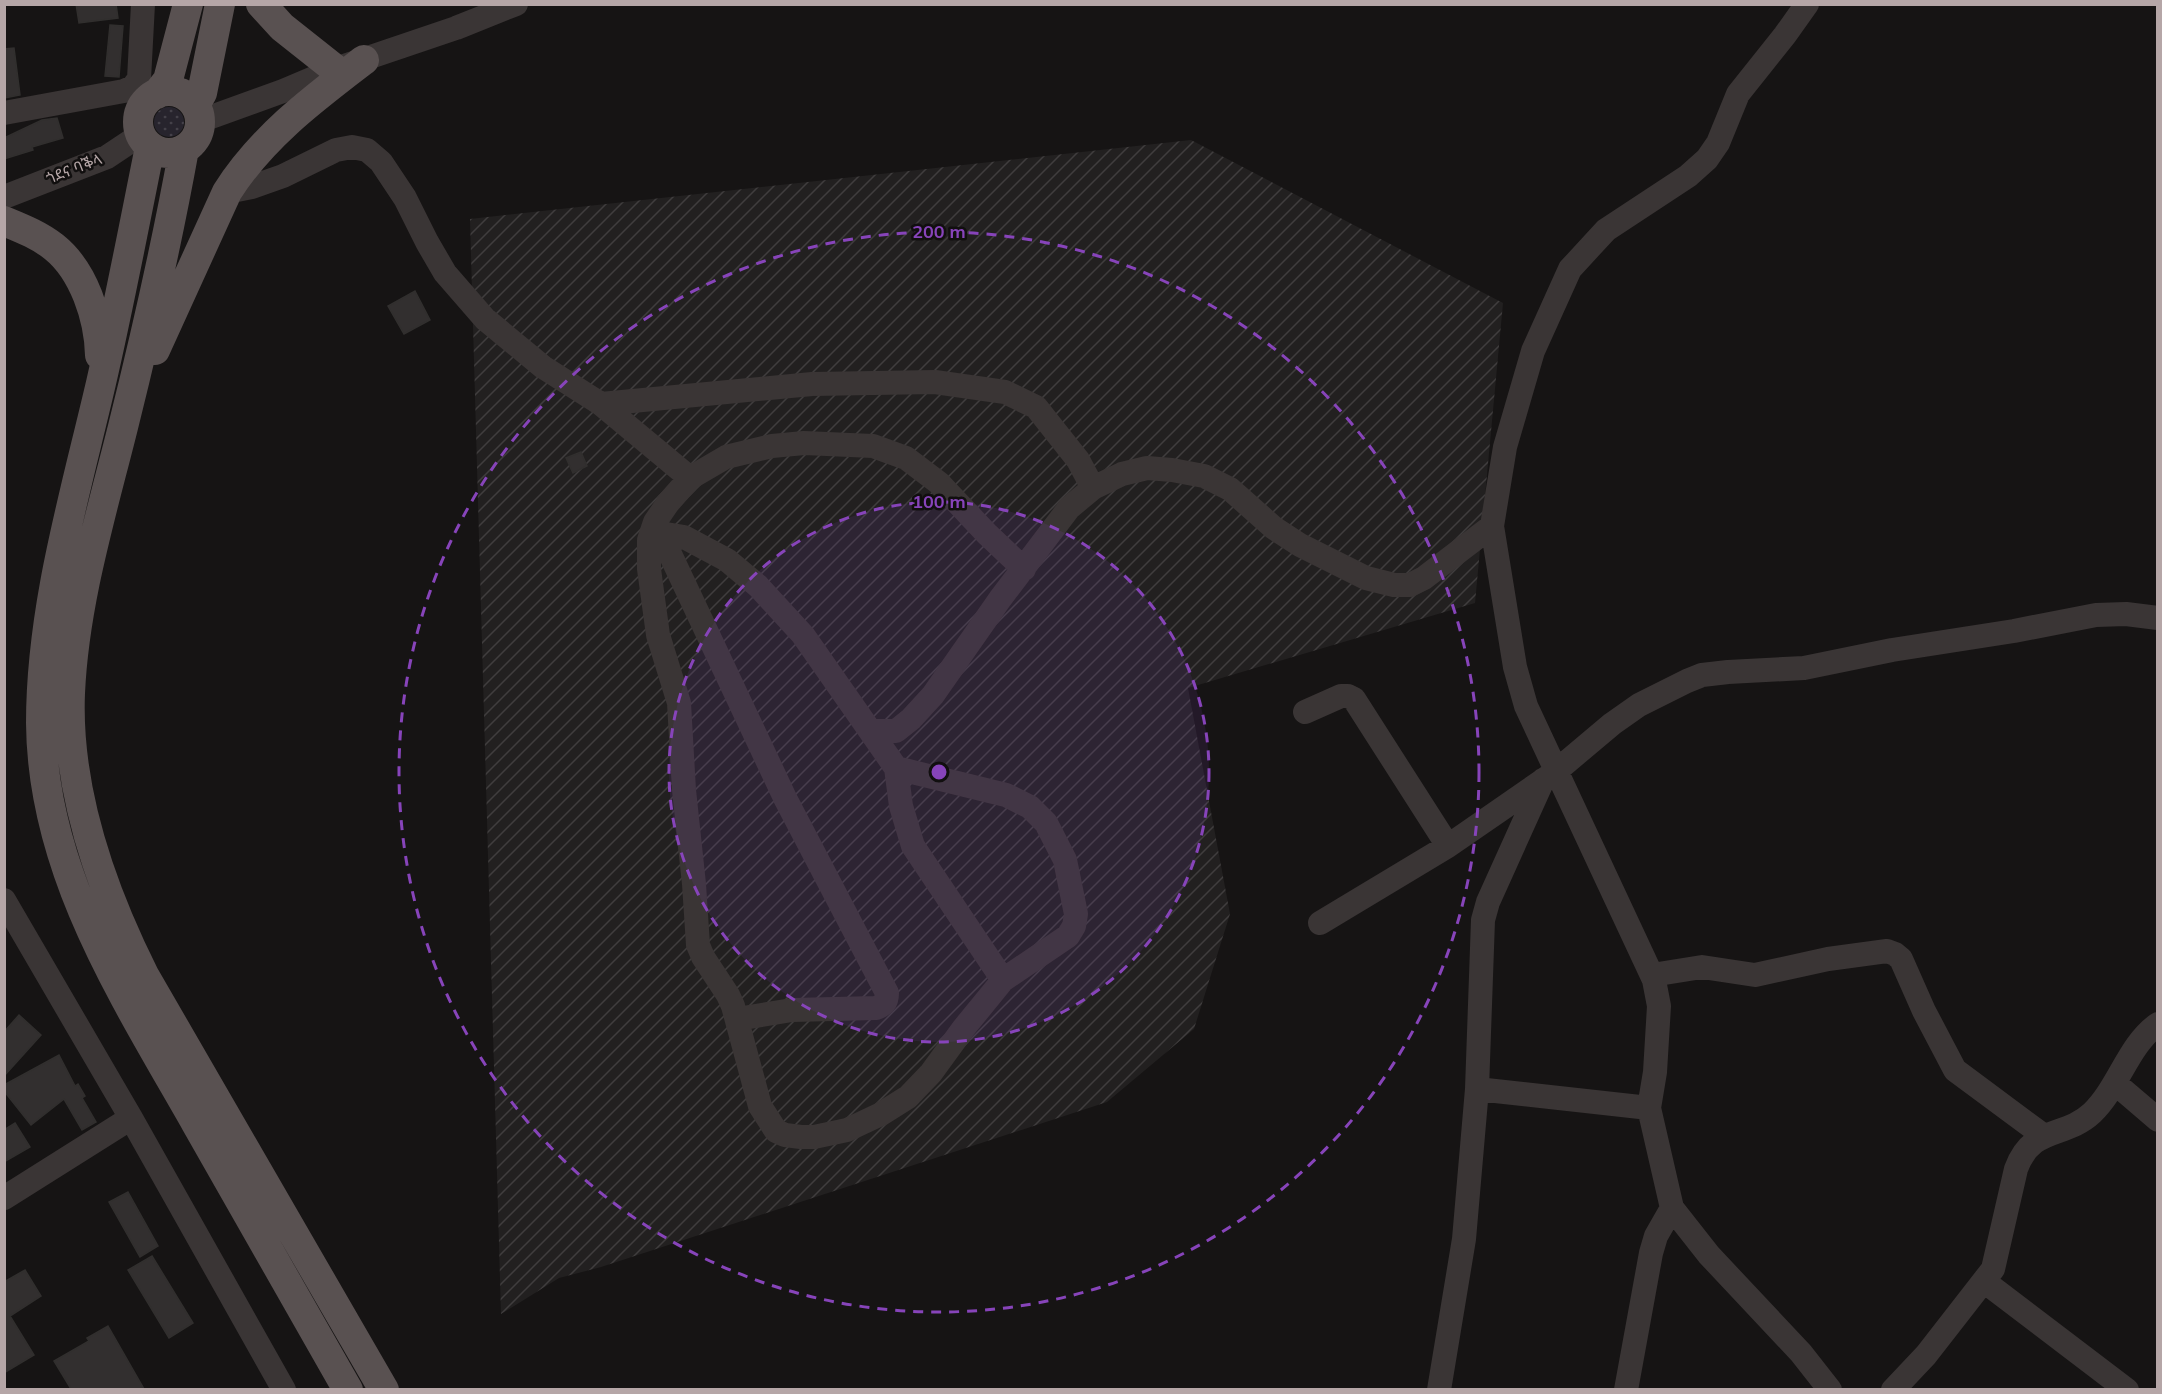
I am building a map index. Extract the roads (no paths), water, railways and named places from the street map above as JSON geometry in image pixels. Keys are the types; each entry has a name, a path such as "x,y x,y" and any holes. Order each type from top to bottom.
{"main road":[{"path":"157,94 168,80 188,4"},
{"path":"145,141 159,152 169,153 184,149 196,137 197,113 220,4"},
{"path":"261,4 282,27 335,69"},
{"path":"134,383 152,357 227,192 243,168 286,122 364,60"},
{"path":"197,113 182,94 165,91 148,99 138,116 145,141 101,381 67,520 45,651 41,725 43,756 62,853 77,900 111,974 348,1389"},
{"path":"184,149 165,250 91,550 77,624 70,693 73,750 79,794 114,913 144,975 384,1389"},
{"path":"4,221 42,238 56,248 78,278 87,294 100,344 101,381"}],"street":[{"path":"4,113 124,91 133,87 139,79 143,4"},
{"path":"197,113 283,91 335,69 516,4"},
{"path":"1807,4 1738,94 1718,143 1707,159 1688,176 1615,223 1570,269 1533,351 1505,447 1492,526 1515,668 1549,776 1652,975 1657,992 1659,1006 1655,1072 1649,1108 1672,1208 1709,1256 1801,1353 1830,1389"},
{"name":"ጎደና ባቕላ","path":"4,196 145,141"},
{"path":"227,192 252,187 283,176 336,150 352,147 367,150 381,162 405,198 445,273 485,319 543,367 601,404 690,478"},
{"path":"601,404 813,384 935,382 1005,392 1036,407 1078,460 1093,488"},
{"path":"896,768 1006,795 1030,807 1046,823 1065,861 1077,914 1074,926 1068,936 1003,980 963,1029 932,1073 908,1097 881,1114 847,1130 814,1137 785,1135 776,1131 760,1106 737,1019 728,995 703,957 698,945 679,704 658,636 649,569 649,540 658,528 668,503 690,478 726,457 772,446 804,443 873,446 906,458 939,483 1024,569"},
{"path":"872,731 896,731 911,719 933,695 1000,599 1069,508 1093,488 1122,474 1147,468 1172,470 1204,477 1230,489 1274,528 1300,545 1366,578 1394,585 1410,585 1424,578 1492,526"},
{"path":"658,528 684,537 727,560 758,586 803,635 896,768 901,806 913,846 1003,980"},
{"path":"658,528 785,798 887,993 887,1000 876,1008 792,1010 737,1019"},
{"path":"1320,923 1448,846 1549,776 1621,717 1640,705 1702,675 1804,668 1892,650 2014,631 2096,615 2126,614 2157,618"},
{"path":"1305,712 1341,696 1354,699 1448,846"},
{"path":"1439,1389 1464,1239 1477,1089 1483,920 1488,902 1549,776"},
{"path":"4,900 131,1118 284,1389"},
{"path":"1652,975 1702,967 1755,975 1828,959 1887,951 1895,954 1901,959 1924,1011 1955,1070 2043,1136"},
{"path":"1893,1389 1926,1355 1993,1269 2021,1155 2043,1136 2074,1125 2091,1114 2116,1084 2132,1053 2148,1030 2157,1024"},
{"path":"2116,1084 2157,1120"},
{"path":"1477,1089 1649,1108"},
{"path":"4,1198 131,1118"},
{"path":"1626,1389 1651,1253 1656,1236 1672,1208"},
{"path":"1985,1282 2127,1389"}]}
